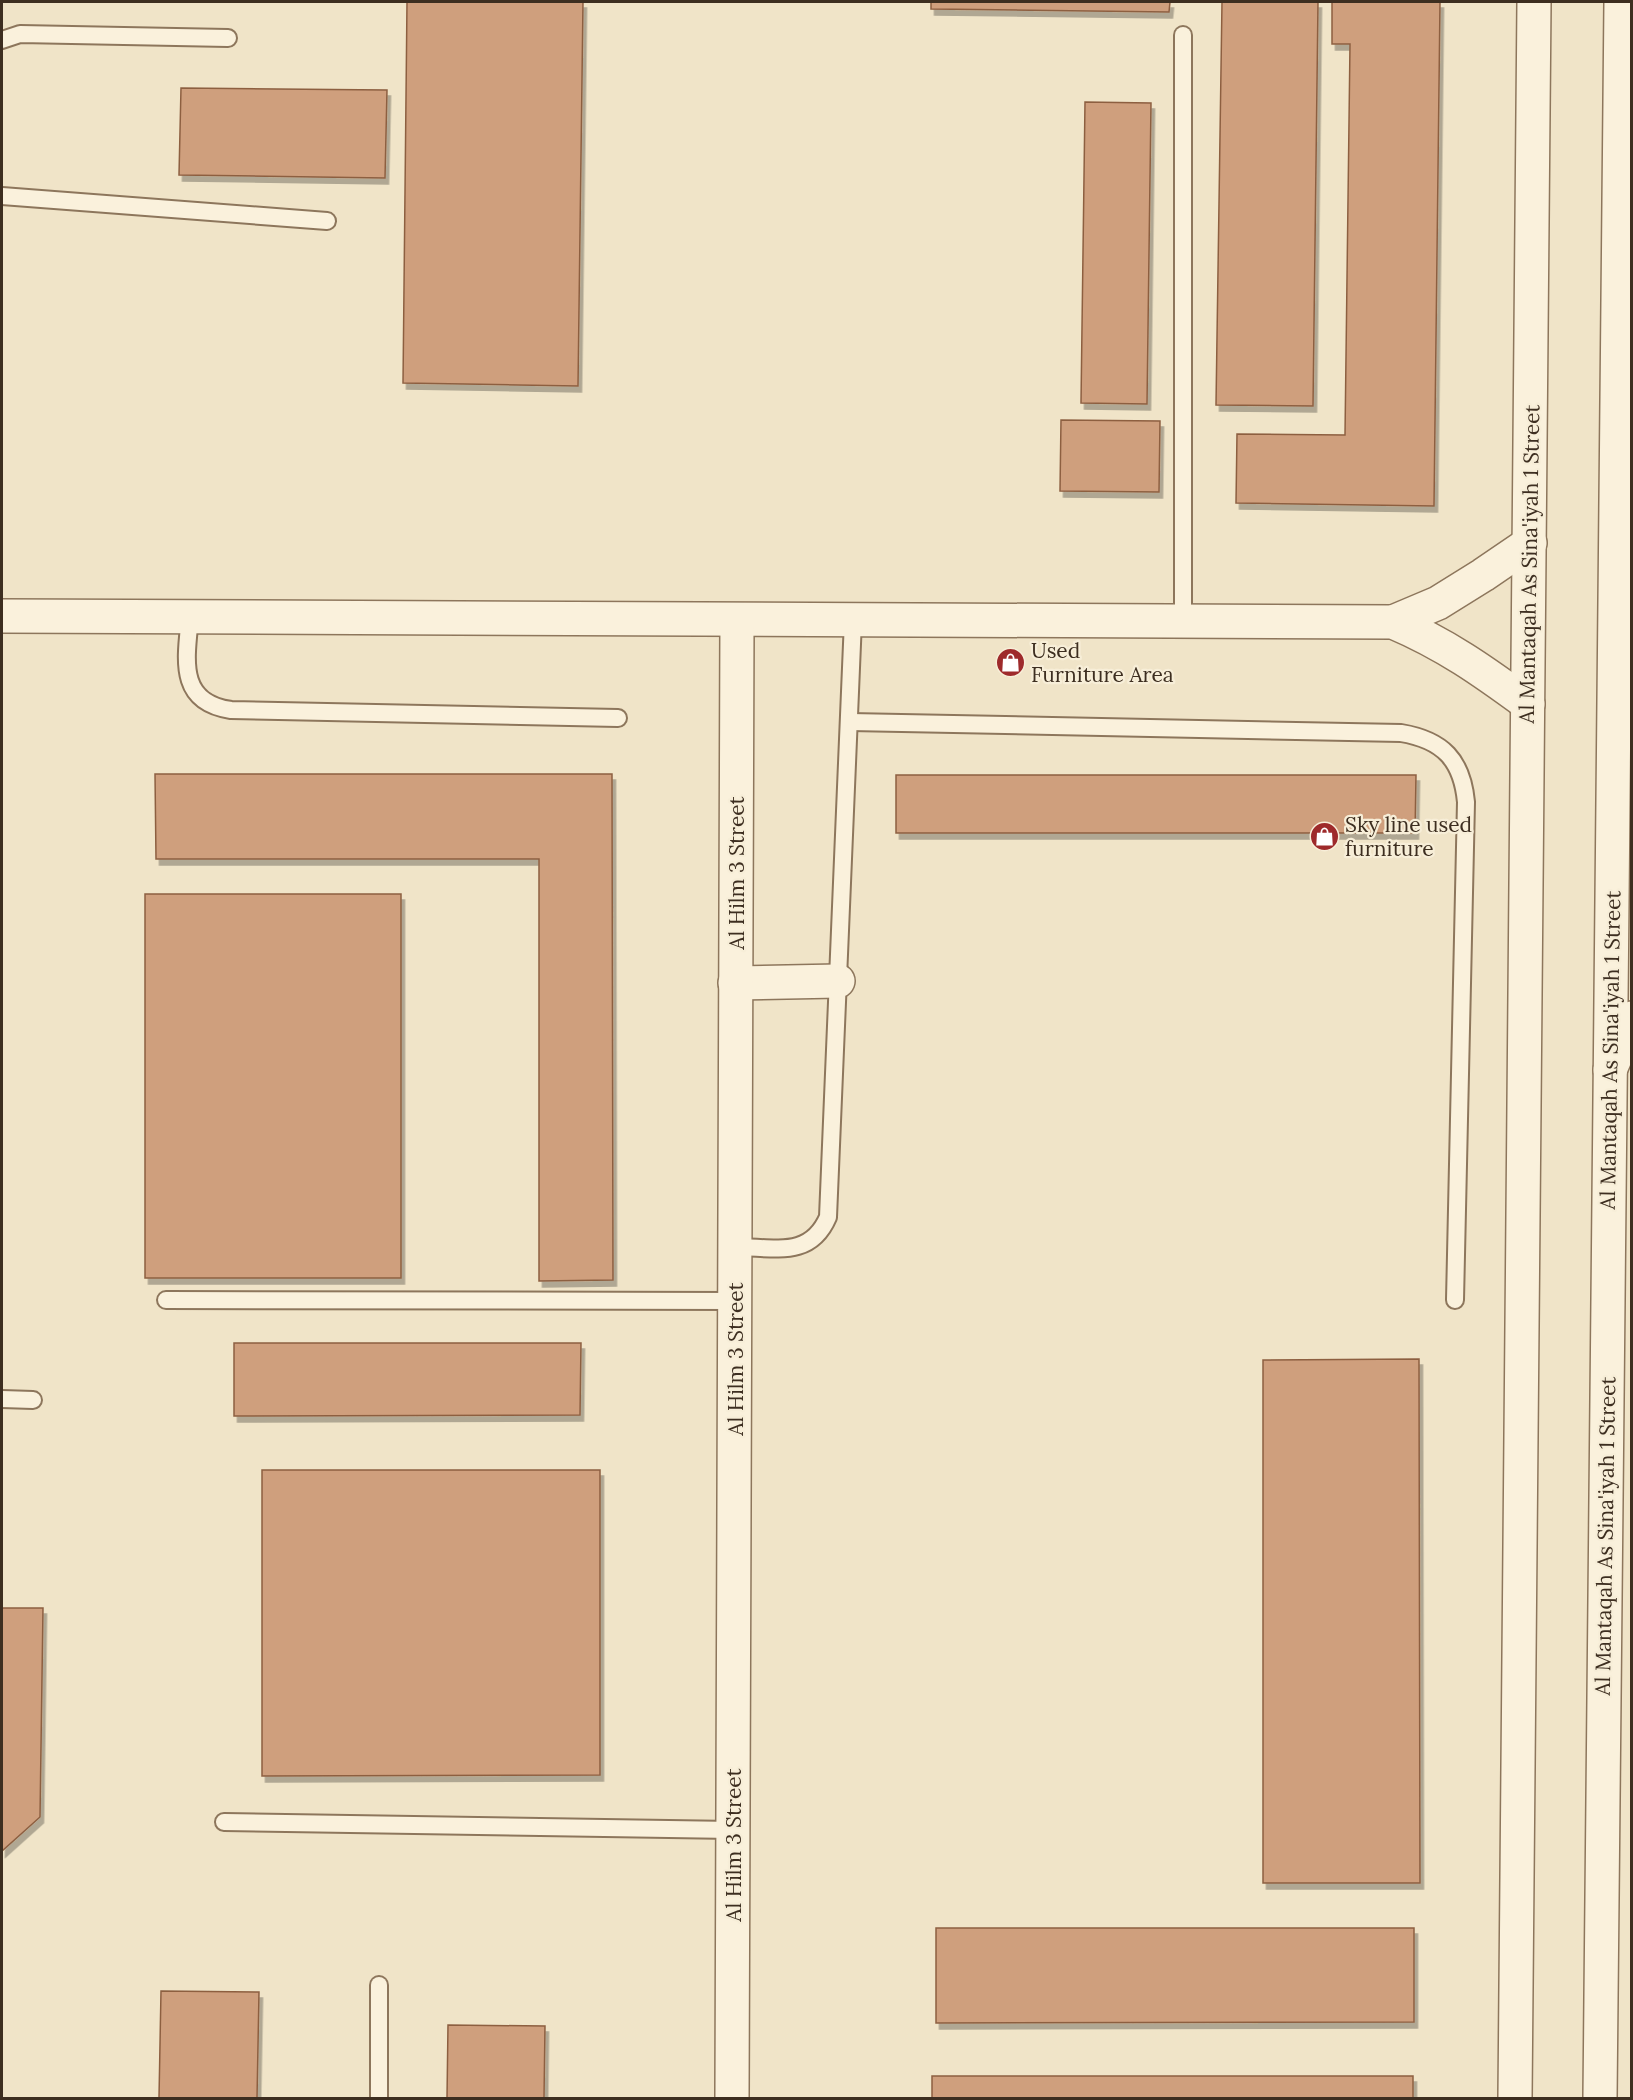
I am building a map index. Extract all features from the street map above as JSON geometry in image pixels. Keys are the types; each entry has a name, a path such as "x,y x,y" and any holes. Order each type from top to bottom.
{"street":[{"name":"Al Mantaqah As Sina'iyah 1 Street","path":"1515,2098 1534,2"},
{"name":"Al Mantaqah As Sina'iyah 1 Street","path":"1599,2098 1610,1072 1622,887 1622,2"},
{"path":"1393,622 1438,603 1530,543"},
{"path":"2,616 1393,622 1430,638 1468,661 1528,704"},
{"name":"Al Hilm 3 Street","path":"732,2098 737,620"},
{"path":"735,983 838,981"},
{"path":"1610,1072 1632,1018"}],"lane":[{"path":"2,40 20,34 228,38"},
{"path":"1183,35 1183,621"},
{"path":"2,196 327,221"},
{"path":"190,617 186,667 189,681 195,693 218,708 618,717"},
{"path":"735,1247 796,1247 811,1242 822,1231 828,1217 853,620"},
{"path":"850,722 1401,733 1426,739 1448,753 1458,768 1464,784 1466,802 1455,1300"},
{"path":"166,1300 735,1301"},
{"path":"2,1399 33,1400"},
{"path":"224,1822 733,1830"},
{"path":"379,1985 379,2098"}],"building":[{"path":"407,2 583,2 578,386 403,383"},
{"path":"931,2 1170,2 1169,12 931,9"},
{"path":"1222,2 1318,2 1313,406 1216,405"},
{"path":"1332,2 1440,2 1434,506 1236,503 1237,434 1345,435 1350,44 1332,44"},
{"path":"181,88 387,90 385,178 179,175"},
{"path":"1085,102 1151,103 1147,404 1081,403"},
{"path":"1061,420 1160,421 1159,492 1060,491"},
{"path":"155,774 612,774 613,1280 539,1281 539,859 156,859"},
{"path":"896,775 1416,775 1415,833 896,833"},
{"path":"145,894 401,894 401,1278 145,1278"},
{"path":"234,1343 581,1343 580,1415 234,1416"},
{"path":"1419,1359 1420,1883 1263,1883 1263,1360"},
{"path":"262,1470 600,1470 600,1775 262,1776"},
{"path":"2,1608 43,1608 40,1817 2,1851"},
{"path":"936,1928 1414,1928 1414,2022 936,2023"},
{"path":"161,1991 259,1992 257,2098 159,2098"},
{"path":"448,2025 545,2026 544,2098 447,2098"},
{"path":"932,2076 1413,2076 1413,2098 932,2098"}],"place":[{"name":"Used Furniture Area","path":"1010,662"},
{"name":"Sky line used furniture","path":"1324,836"}]}
